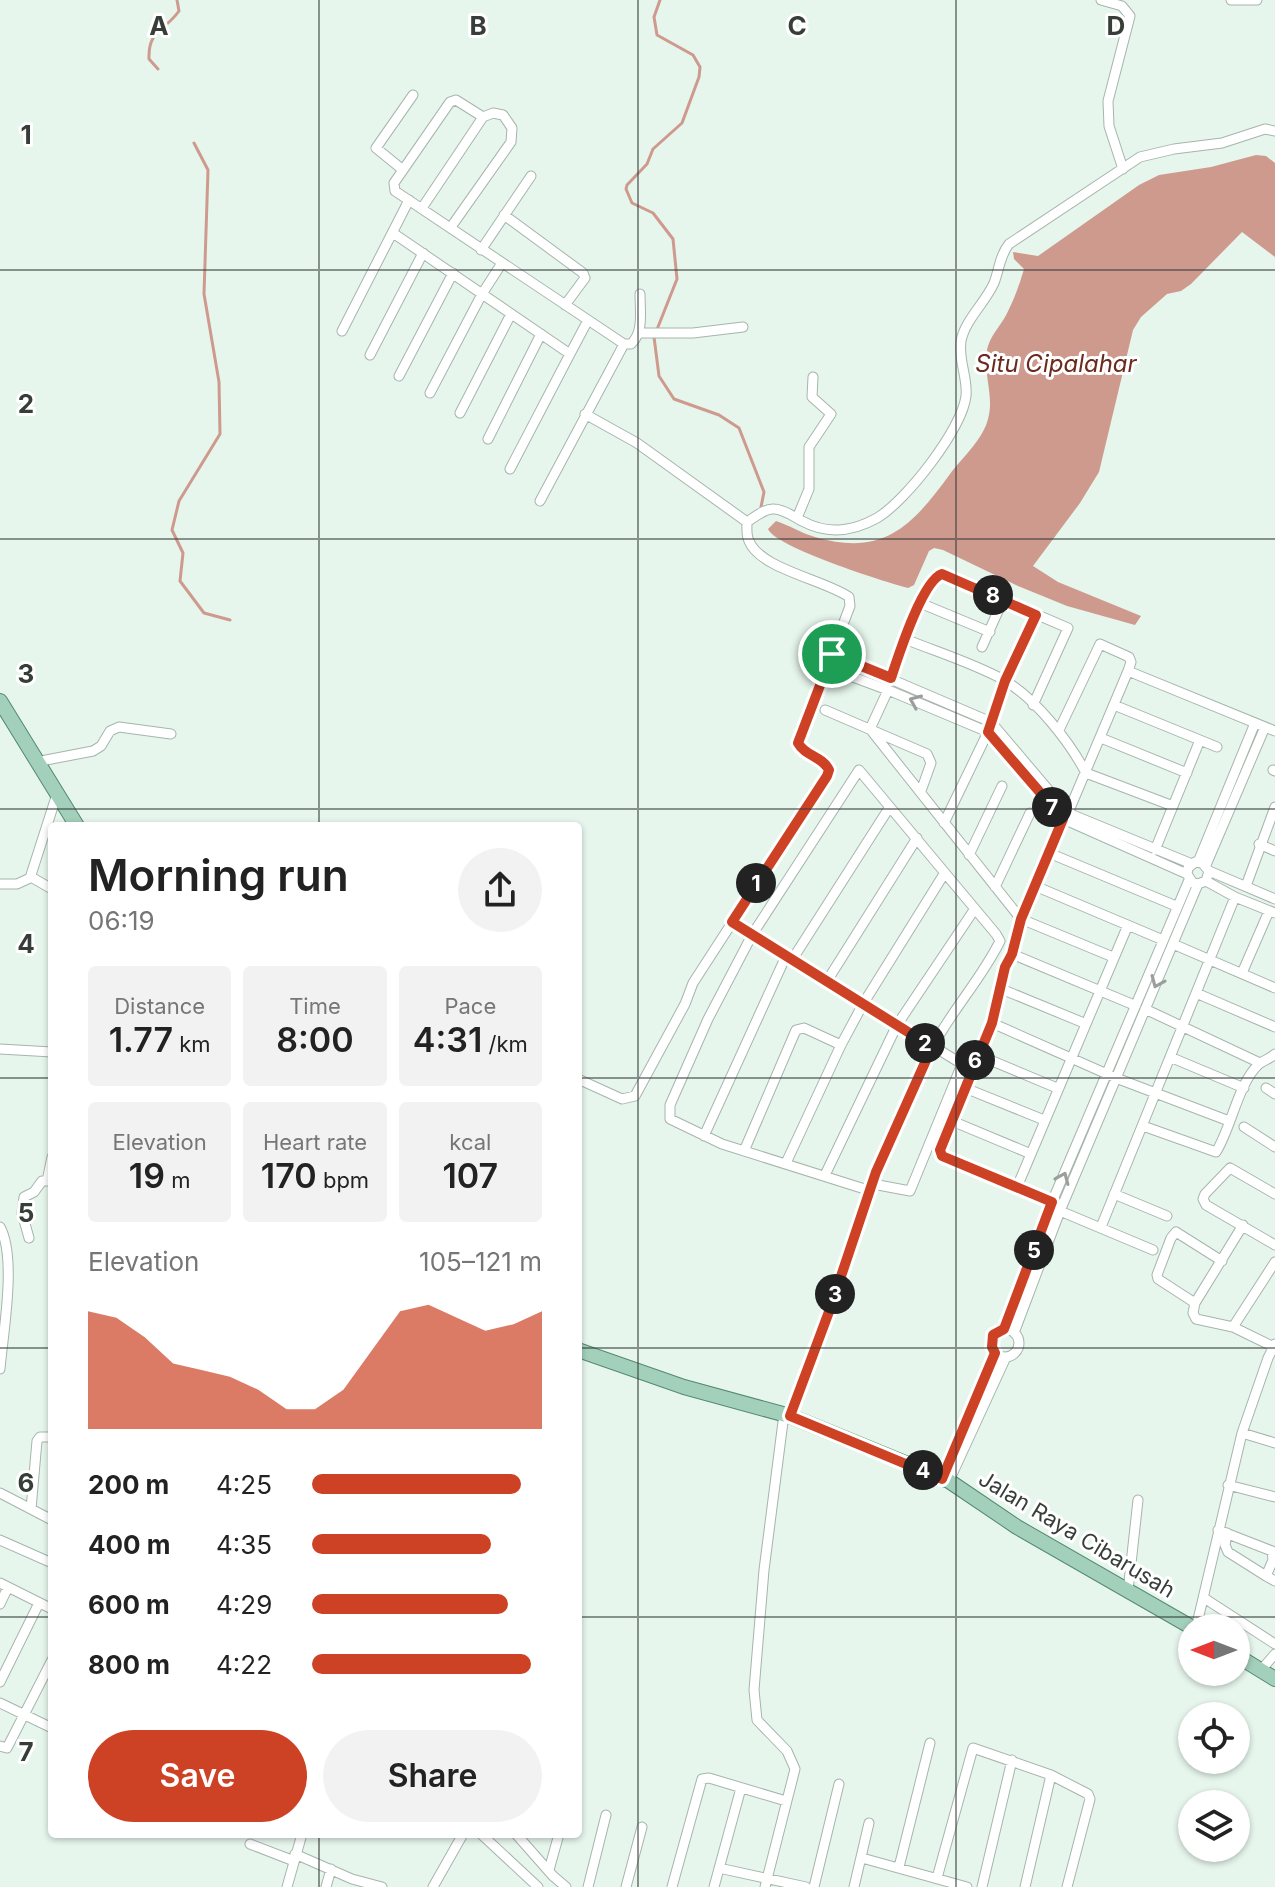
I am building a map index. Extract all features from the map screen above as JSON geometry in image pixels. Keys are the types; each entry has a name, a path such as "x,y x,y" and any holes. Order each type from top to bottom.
{"main road":[{"path":"0,701 74,822"},
{"name":"Jalan Raya Cibarusah","path":"582,1351 684,1387 787,1415 945,1480 1017,1527 1178,1619"},
{"path":"1250,1663 1271,1676"}],"street":[{"path":"1101,0 1122,6 1130,16 1108,101 1109,126 1123,169"},
{"path":"1231,0 1257,0"},
{"path":"403,170 377,152 376,148 413,95"},
{"path":"483,117 453,100 393,188 587,322 624,344 634,342 639,333 640,294"},
{"path":"422,208 483,117 493,113 507,118 513,133 511,142 451,227"},
{"path":"747,522 770,509 777,509 827,530 852,529 879,517 903,495 956,424 967,391 961,343 965,330 992,287 1003,250 1140,157 1165,150 1222,143 1265,129 1275,131"},
{"path":"481,250 531,176"},
{"path":"342,331 409,200"},
{"path":"504,215 583,273 585,278 565,305"},
{"path":"393,233 570,354"},
{"path":"370,355 423,253"},
{"path":"430,393 482,294 502,263"},
{"path":"399,376 453,273"},
{"path":"460,413 511,314"},
{"path":"510,469 587,322"},
{"path":"639,333 711,332 743,327"},
{"path":"488,439 541,334"},
{"path":"540,501 624,344"},
{"path":"797,518 809,489 809,447 831,414 812,397 813,377"},
{"path":"582,1081 622,1099 635,1096 685,1004 693,983 827,776 829,770 826,764 804,751 798,743 850,606 849,597 785,569 756,552 749,543 747,522 637,443 585,414"},
{"path":"891,678 920,603 935,577 942,574 1069,629 1033,705"},
{"path":"982,647 1003,600"},
{"path":"920,603 990,632"},
{"path":"944,823 1036,615"},
{"path":"905,639 1005,681 1059,730 1086,773 1173,806"},
{"path":"1052,1202 942,1156 940,1150 992,1023 999,988 1021,919 1101,738 1128,671 1129,657 1100,644 1059,730"},
{"path":"832,654 891,678 989,727 1066,816 1198,873 1246,886 1275,899"},
{"path":"826,667 989,727"},
{"path":"1009,1331 1145,1009 1168,942 1265,727 1128,671"},
{"path":"870,729 888,690"},
{"path":"1114,705 1217,747"},
{"path":"825,710 927,754 931,763 921,791"},
{"path":"36,762 93,751 101,746 110,731 119,727 171,734"},
{"path":"870,729 1021,919 1113,957"},
{"path":"1101,738 1187,773"},
{"path":"1155,850 1200,740"},
{"path":"732,922 752,935 932,1047 961,1063 962,1067 910,1191 904,1192 872,1188 744,1151 670,1119 670,1105 708,1019 752,935 859,770 1000,941 932,1047 872,1188 787,1415 764,1570 754,1690 757,1720 794,1761 795,1769 766,1882"},
{"path":"969,855 1002,786"},
{"path":"48,822 57,794"},
{"path":"704,1136 789,958 889,808"},
{"path":"1246,886 1259,844 1275,808"},
{"path":"995,887 1030,813"},
{"path":"1066,816 1155,850 1235,897 1272,912 1242,973"},
{"path":"0,884 25,882 31,877 48,823"},
{"path":"827,981 917,838"},
{"path":"1259,844 1275,851"},
{"path":"1049,853 1176,906"},
{"path":"1009,1331 1052,1202 1134,1005 1168,942 1176,906 1198,873"},
{"path":"786,1163 863,1004 944,874"},
{"path":"31,877 48,887"},
{"path":"1035,886 1275,988"},
{"path":"1101,1227 1235,897"},
{"path":"825,1175 897,1025 974,910"},
{"path":"1017,1187 1128,925"},
{"path":"1012,954 1134,1005"},
{"path":"999,988 1084,1023"},
{"path":"1196,993 1275,1027"},
{"path":"1145,1009 1260,1063"},
{"path":"992,1023 1116,1078 1229,1121"},
{"path":"744,1151 796,1030 804,1028 841,1045"},
{"path":"0,1049 48,1052"},
{"path":"1143,1126 1213,1153 1218,1150 1244,1088 1260,1063 1275,1054"},
{"path":"978,1055 1057,1088"},
{"path":"1170,1057 1244,1088"},
{"path":"965,1088 1044,1120"},
{"path":"952,1121 1031,1154"},
{"path":"1244,1127 1275,1147"},
{"path":"1275,1194 1230,1168 1203,1199 1206,1205 1275,1245"},
{"path":"29,1238 23,1219 24,1197 34,1192 42,1181 48,1181"},
{"path":"1114,1194 1167,1216"},
{"path":"1060,1211 1153,1250"},
{"path":"1199,1614 1223,1531 1228,1485 1242,1433 1274,1346 1233,1327 1196,1319 1193,1313 1195,1303 1243,1225"},
{"path":"0,1227 4,1233 8,1276 0,1369"},
{"path":"1195,1303 1158,1279 1171,1238 1176,1232 1222,1261"},
{"path":"1233,1327 1275,1262"},
{"path":"945,1480 995,1353 991,1341 993,1335 1009,1331"},
{"path":"945,1480 1006,1357 1018,1348 1018,1340 1009,1331"},
{"path":"995,1353 1006,1357"},
{"path":"1242,1433 1275,1443"},
{"path":"31,1509 37,1441 40,1437 48,1437"},
{"path":"1228,1485 1275,1497"},
{"path":"0,1493 48,1518"},
{"path":"1128,1591 1138,1500"},
{"path":"1223,1531 1272,1551 1270,1578 1228,1552 1223,1531"},
{"path":"0,1540 48,1561"},
{"path":"0,1604 4,1585 48,1607"},
{"path":"1204,1598 1275,1644"},
{"path":"0,1682 39,1603"},
{"path":"1271,1676 1275,1654"},
{"path":"0,1746 7,1748 48,1668"},
{"path":"0,1703 48,1726"},
{"path":"899,1867 930,1743"},
{"path":"937,1878 973,1748 1012,1760 1084,1790 1090,1799 1067,1887"},
{"path":"982,1887 1012,1760"},
{"path":"1025,1887 1051,1775"},
{"path":"672,1887 702,1779 709,1778 786,1801"},
{"path":"814,1887 839,1784"},
{"path":"714,1887 741,1788"},
{"path":"588,1887 606,1815"},
{"path":"854,1887 869,1823"},
{"path":"626,1887 642,1827"},
{"path":"287,1887 301,1838"},
{"path":"433,1887 461,1838"},
{"path":"485,1838 538,1887"},
{"path":"520,1838 566,1887"},
{"path":"549,1870 558,1838"},
{"path":"250,1844 382,1887"},
{"path":"862,1858 967,1887"},
{"path":"719,1868 766,1882 806,1887"},
{"path":"326,1887 331,1869"}],"water":[{"name":"Situ Cipalahar","path":"1256,155 1266,156 1275,163 1275,257 1242,232 1191,284 1181,291 1167,294 1141,317 1133,330 1099,472 1033,566 1058,582 1141,616 1135,625 1067,606 943,550 934,548 929,551 914,585 908,588 809,554 768,529 776,521 815,537 860,543 878,540 909,522 977,441 988,419 988,346 1007,314 1024,269 1014,259 1013,252 1038,256 1139,185 1159,175 1211,167"}],"waterway":[{"path":"158,69 149,59 149,49 154,37 179,11 177,0"},
{"path":"660,0 654,17 657,35 693,55 700,67 682,123 653,149 647,164 626,189 632,203 653,213 673,239 677,279 654,337 659,376 674,399 719,415 739,428 764,492 761,507"},
{"path":"194,143 208,170 204,294 219,382 220,434 179,501 172,530 183,553 180,581 204,613 230,620"}],"route":[{"path":"942,574 1036,615 1005,681 988,732 1063,819 1021,919 999,988 992,1023 940,1150 942,1156 1052,1202 1004,1329 993,1335 991,1341 995,1353 942,1479 790,1416 876,1172 932,1047 732,922 827,776 829,770 826,764 800,748 798,743 832,654 891,678 920,603 935,577 942,574"}]}
